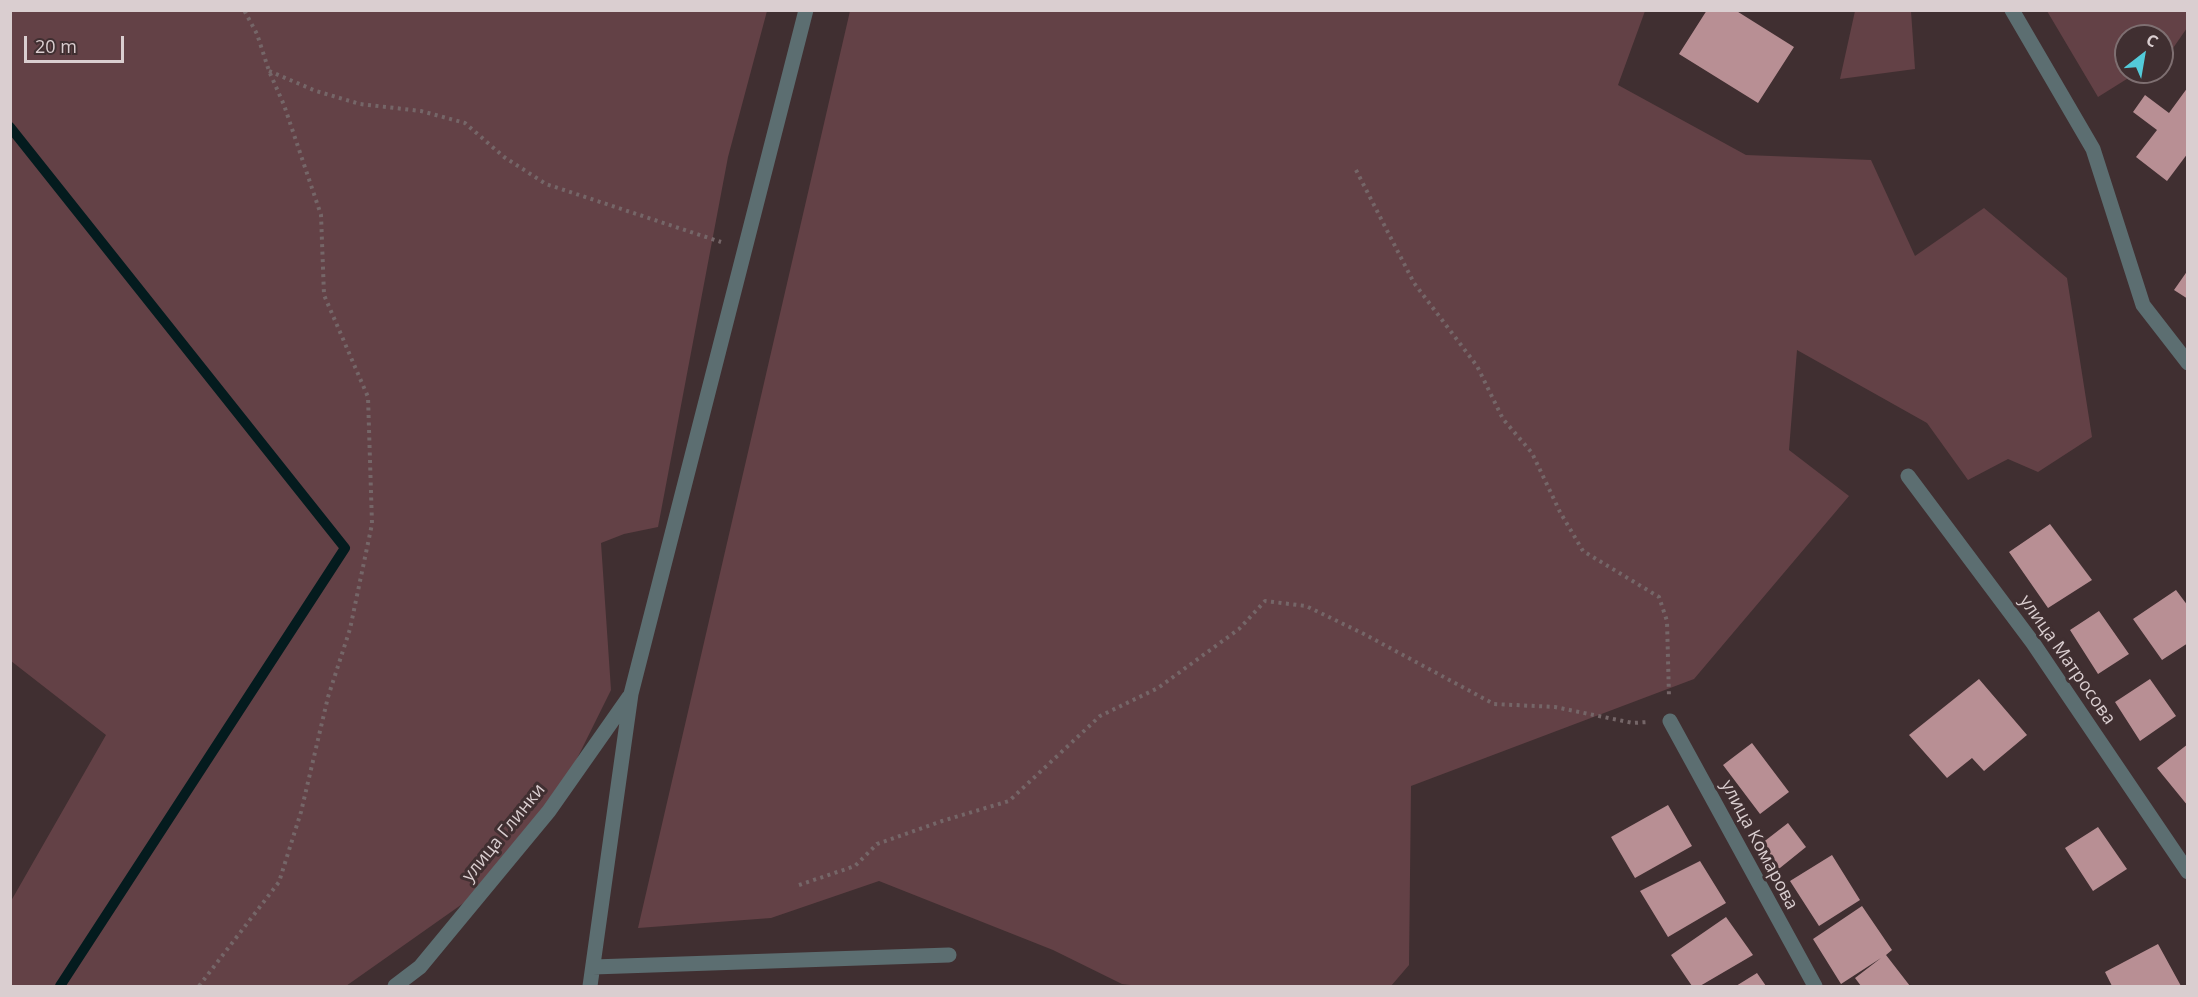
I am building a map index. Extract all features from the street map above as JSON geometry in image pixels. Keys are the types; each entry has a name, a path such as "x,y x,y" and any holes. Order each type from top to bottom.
{"street":[{"path":"590,987 631,694 806,10"},
{"path":"2012,10 2093,149 2143,305 2187,363"},
{"name":"улица Матросова","path":"1908,476 2033,643 2187,872"},
{"name":"улица Глинки","path":"395,987 420,967 549,811 631,694"},
{"name":"улица Комарова","path":"1670,721 1815,987"},
{"path":"594,967 949,955"}],"path":[{"path":"199,987 279,882 301,812 328,697 350,629 372,524 368,397 324,294 321,215 284,105 269,71 257,34 244,10"},
{"path":"269,71 316,92 360,104 421,111 465,123 504,157 546,183 710,237 744,251"},
{"path":"799,885 855,866 877,844 1009,801 1100,716 1158,688 1239,629 1265,601 1306,606 1364,634 1494,704 1555,707 1633,723 1670,721 1667,621 1659,597 1583,550 1560,512 1532,453 1503,419 1477,366 1414,283 1356,170"}],"shaded area":[{"path":"10,11 767,11 728,157 658,527 624,534 601,543 611,690 555,803 485,888 346,986 11,986 11,901 106,735 11,661"},
{"path":"850,11 1645,11 1618,85 1746,155 1871,160 1915,256 1984,208 2067,278 2092,437 2038,472 2008,459 1968,480 1927,423 1797,350 1789,450 1849,496 1694,679 1411,786 1409,965 1391,986 1139,986 1122,984 1053,950 879,881 771,918 638,928"},
{"path":"1855,11 1911,11 1915,69 1840,79"},
{"path":"2047,11 2187,11 2187,28 2174,47 2174,24 2114,24 2114,84 2119,84 2098,97"}],"building":[{"path":"1707,10 1735,10 1794,47 1758,103 1679,54"},
{"path":"2188,87 2188,153 2167,181 2136,157 2157,130 2133,112 2145,95 2169,113"},
{"path":"2188,270 2188,299 2174,290"},
{"path":"2050,524 2092,580 2048,608 2009,552"},
{"path":"2176,590 2188,606 2188,643 2162,660 2133,619"},
{"path":"2099,611 2129,654 2098,674 2070,630"},
{"path":"1979,679 2027,735 1984,771 1972,758 1947,778 1909,735"},
{"path":"2150,679 2176,716 2140,741 2115,702"},
{"path":"1752,743 1789,792 1760,814 1723,765"},
{"path":"2188,744 2188,806 2157,768"},
{"path":"1668,805 1692,846 1635,878 1611,837"},
{"path":"1788,823 1806,847 1775,872 1757,847"},
{"path":"2098,827 2127,869 2093,891 2065,848"},
{"path":"1832,855 1860,900 1819,926 1790,881"},
{"path":"1700,861 1726,903 1668,937 1640,891"},
{"path":"1862,906 1892,950 1886,955 1910,986 1861,986 1855,978 1881,958 1841,984 1813,939"},
{"path":"1726,917 1753,955 1700,986 1692,986 1671,955"},
{"path":"2158,944 2181,986 2112,986 2105,972"},
{"path":"1757,973 1766,986 1736,986"}],"waterway":[{"path":"10,127 345,548 60,986"}]}
